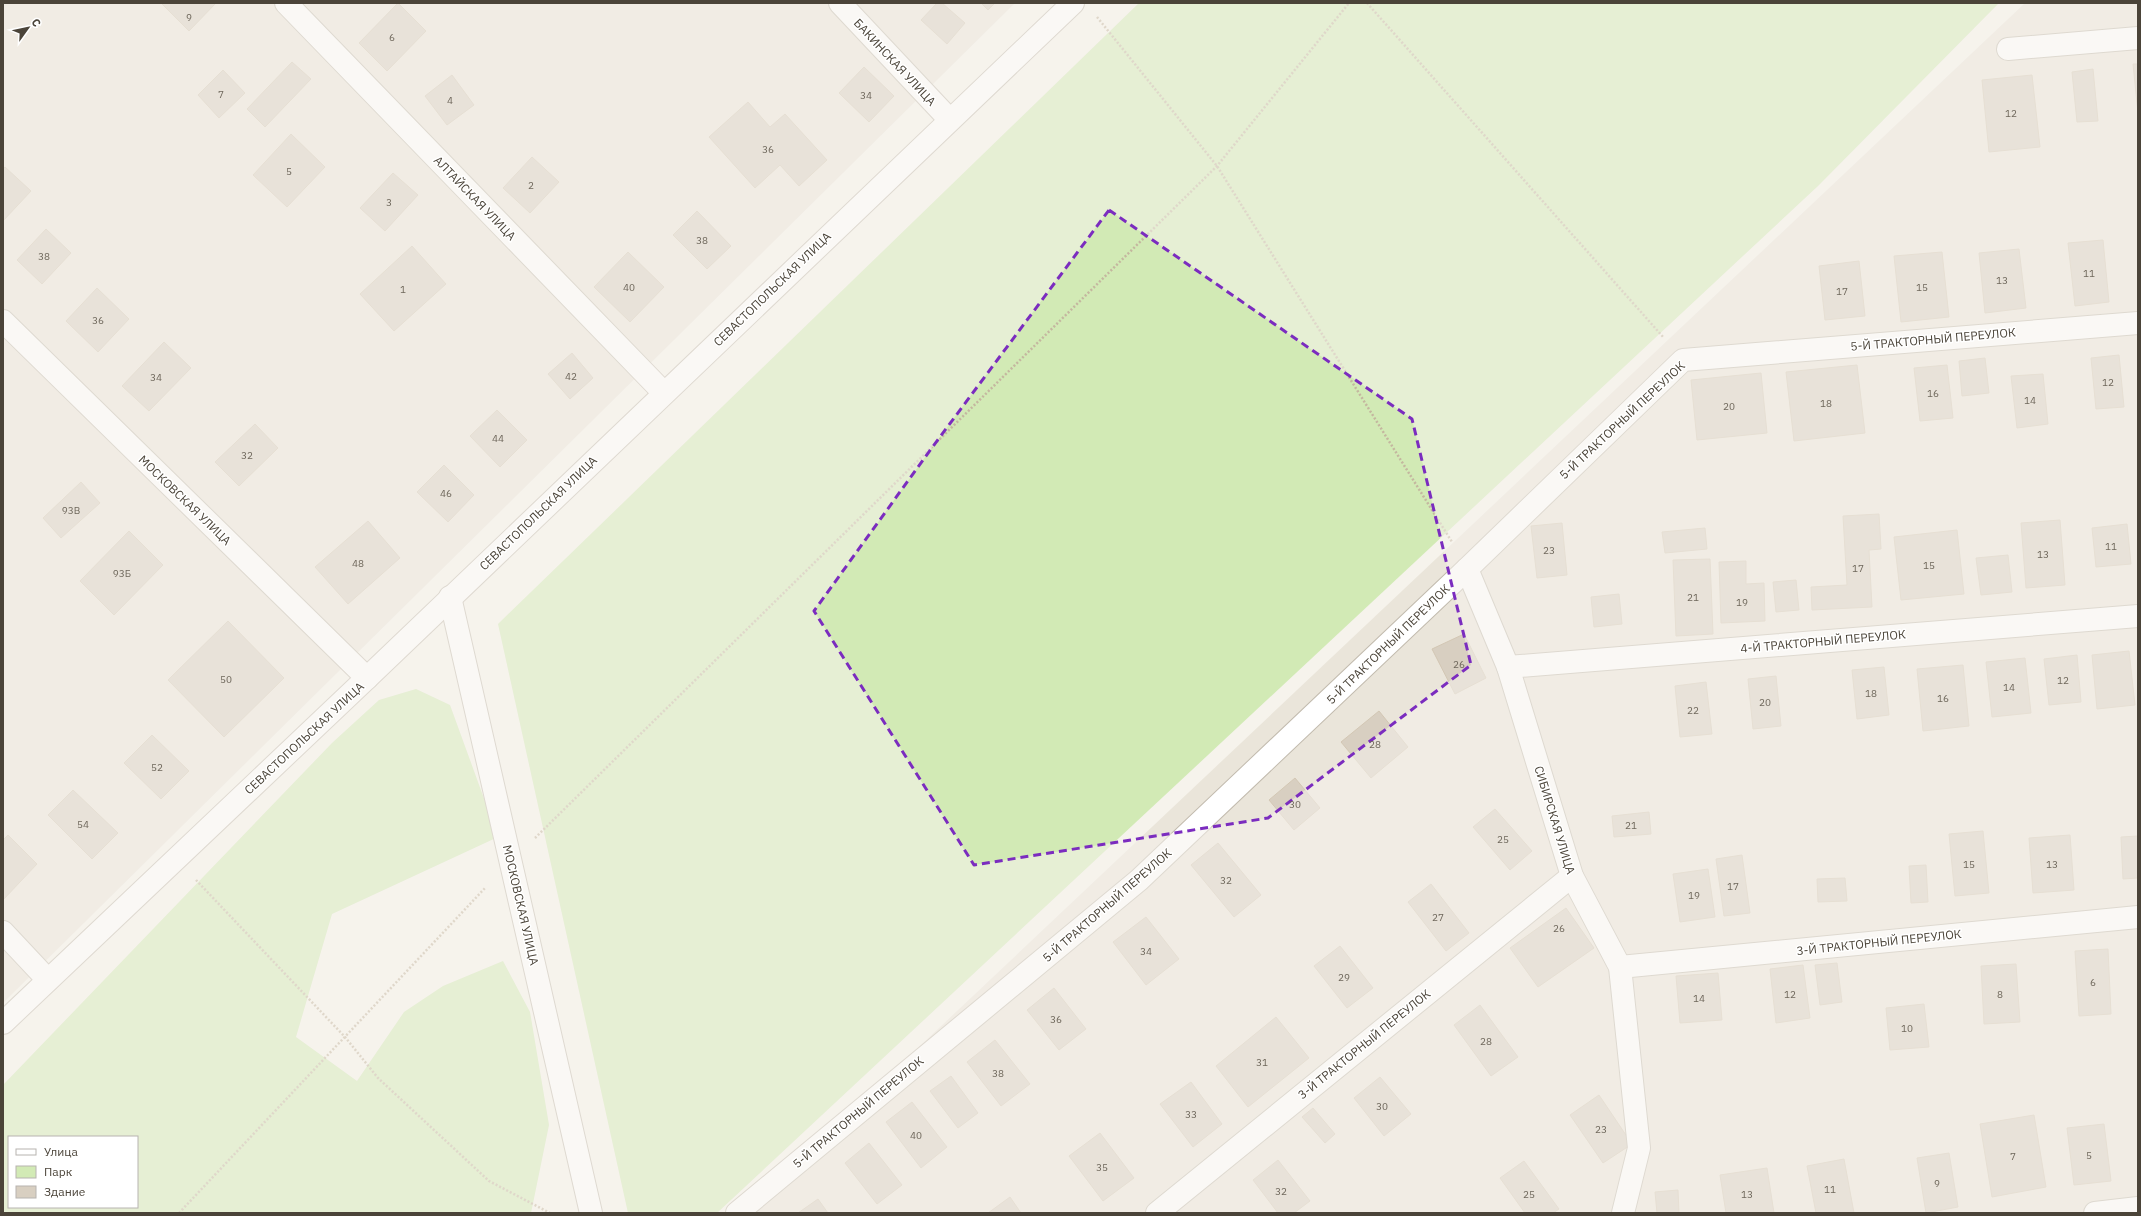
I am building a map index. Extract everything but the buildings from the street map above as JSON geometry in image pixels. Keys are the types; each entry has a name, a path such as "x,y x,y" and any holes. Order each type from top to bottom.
{"street":[{"name":"АЛТАЙСКАЯ УЛИЦА","path":"286,3 664,393"},
{"name":"БАКИНСКАЯ УЛИЦА","path":"840,3 950,120"},
{"name":"СЕВАСТОПОЛЬСКАЯ УЛИЦА","path":"3,1023 367,678 1073,3"},
{"path":"2008,50 2138,38"},
{"name":"МОСКОВСКАЯ УЛИЦА","path":"3,321 367,678"},
{"name":"5-Й ТРАКТОРНЫЙ ПЕРЕУЛОК","path":"737,1213 1139,880 1467,569 1683,360 2138,323"},
{"name":"СИБИРСКАЯ УЛИЦА","path":"1467,569 1508,667 1572,876 1620,968 1639,1148 1623,1213"},
{"name":"МОСКОВСКАЯ УЛИЦА","path":"450,597 591,1213"},
{"name":"4-Й ТРАКТОРНЫЙ ПЕРЕУЛОК","path":"1508,667 2138,616"},
{"name":"3-Й ТРАКТОРНЫЙ ПЕРЕУЛОК","path":"1158,1213 1572,876"},
{"name":"3-Й ТРАКТОРНЫЙ ПЕРЕУЛОК","path":"1620,968 2138,917"},
{"path":"3,932 48,980"},
{"path":"2095,1213 2138,1208"}],"path":[{"path":"179,1213 511,861 1217,166 1349,3"},
{"path":"1367,3 1683,360"},
{"path":"1095,15 1217,166 1438,517 1467,569"},
{"path":"176,859 345,1037 378,1078 489,1180 550,1213"}],"highlighted area":[{"path":"1109,210 1412,419 1471,665 1268,818 974,865 814,611 931,449"}],"shaded area":[{"path":"3,3 1015,3 3,1003"},
{"path":"2025,3 2138,3 2138,1213 743,1213"}],"green space":[{"path":"1139,3 1999,3 1818,186 717,1213 628,1213 498,624"},
{"path":"416,689 450,705 498,837 332,914 296,1037 357,1081 404,1012 443,986 503,961 530,1012 549,1125 531,1213 3,1213 3,1085 332,743 379,700"}]}
